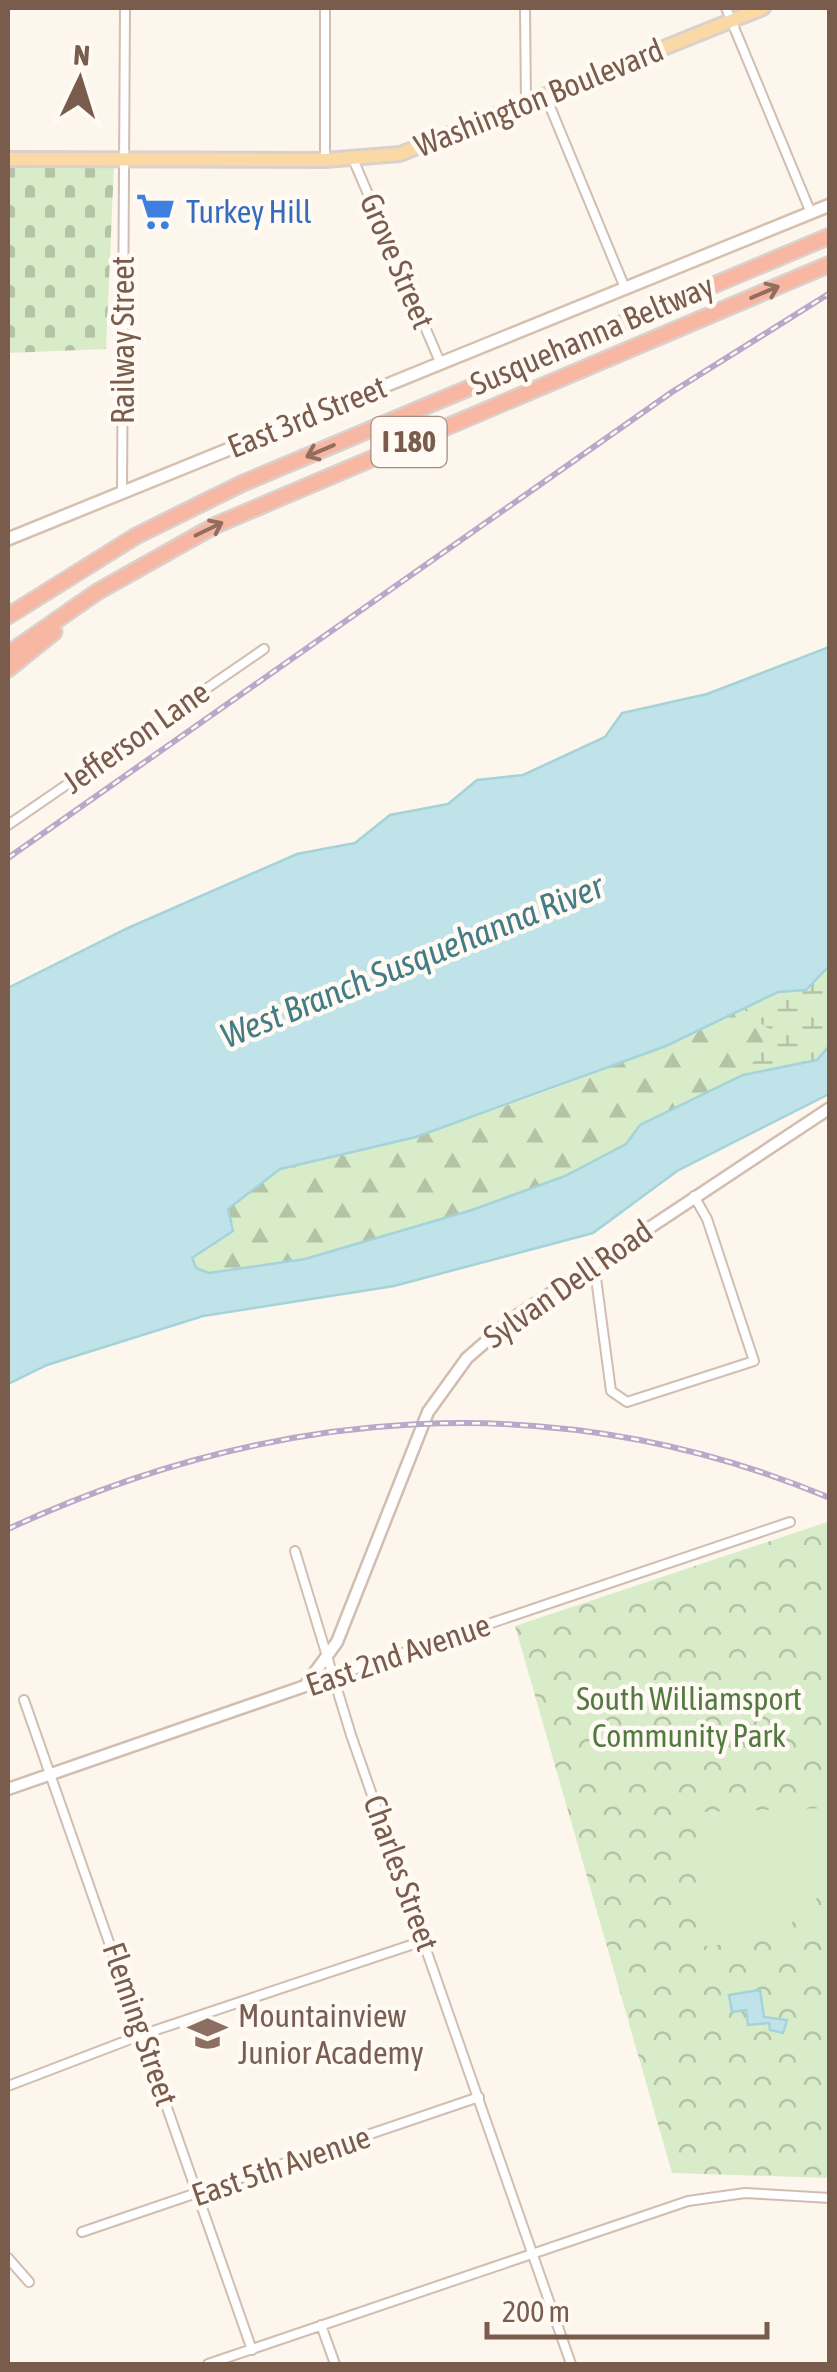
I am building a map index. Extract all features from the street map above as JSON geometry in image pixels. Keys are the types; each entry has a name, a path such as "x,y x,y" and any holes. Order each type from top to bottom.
{"highway":[{"name":"Susquehanna Beltway","path":"8,616 136,536 241,484 830,236"},
{"name":"Susquehanna Beltway","path":"8,654 97,592 175,546 276,498 830,264"},
{"path":"8,669 175,546"}],"main road":[{"name":"Washington Boulevard","path":"8,158 326,160 414,150 729,14 764,8"},
{"name":"East 3rd Street","path":"8,539 830,206"}],"street":[{"name":"Railway Street","path":"122,493 125,8"},
{"path":"325,8 326,160"},
{"path":"525,8 526,104"},
{"path":"729,14 811,213"},
{"path":"546,96 625,288"},
{"name":"Grove Street","path":"354,159 440,362"},
{"name":"Jefferson Lane","path":"8,825 264,648"},
{"name":"Sylvan Dell Road","path":"305,1686 329,1658 418,1431 452,1375 485,1339 830,1108"},
{"path":"594,1264 611,1391 618,1400 627,1402 754,1361 707,1219 694,1196"},
{"name":"East 2nd Avenue","path":"8,1790 790,1522"},
{"name":"Charles Street","path":"295,1550 332,1678 571,2364"},
{"name":"Fleming Street","path":"24,1700 252,2350"},
{"path":"8,2086 144,2034 426,1940"},
{"name":"East 5th Avenue","path":"82,2232 479,2097"},
{"path":"208,2364 712,2196 830,2198"},
{"path":"8,2258 29,2282"},
{"path":"321,2325 335,2364"}],"green space":[{"path":"114,165 106,349 8,353 8,166"},
{"path":"829,966 829,1046 817,1060 743,1075 640,1125 626,1144 565,1176 472,1210 305,1259 209,1273 196,1268 192,1257 233,1232 228,1209 279,1169 416,1137 542,1093 666,1046"},
{"path":"829,966 829,1046 817,1060 743,1075 776,1033 750,1017 742,1006 778,992 806,989"},
{"name":"South Williamsport Community Park","path":"827,1522 829,2178 672,2173 515,1626"},
{"path":"829,1808 829,1883 805,1913 783,1929 747,1943 704,1946 699,1812"}],"water":[{"name":"West Branch Susquehanna River","path":"829,647 829,966 806,990 778,992 666,1046 416,1137 280,1169 228,1209 233,1231 192,1258 196,1268 209,1273 305,1259 472,1210 565,1176 626,1144 640,1125 743,1075 817,1060 829,1046 829,1094 677,1171 593,1233 394,1286 203,1316 47,1365 8,1384 8,988 128,928 297,854 355,843 390,815 448,804 477,780 523,775 605,737 622,713 707,694"},
{"path":"760,1990 764,2017 787,2020 783,2033 770,2030 769,2023 748,2025 746,2010 732,2012 729,1995"}],"railway":[{"path":"8,858 672,392 830,293"},
{"path":"8,1529 108,1488 210,1456 312,1435 416,1424 519,1425 623,1437 727,1461 830,1498"}],"place":[{"name":"Turkey Hill","path":"156,212"},
{"name":"Mountainview Junior Academy","path":"208,2034"}]}
